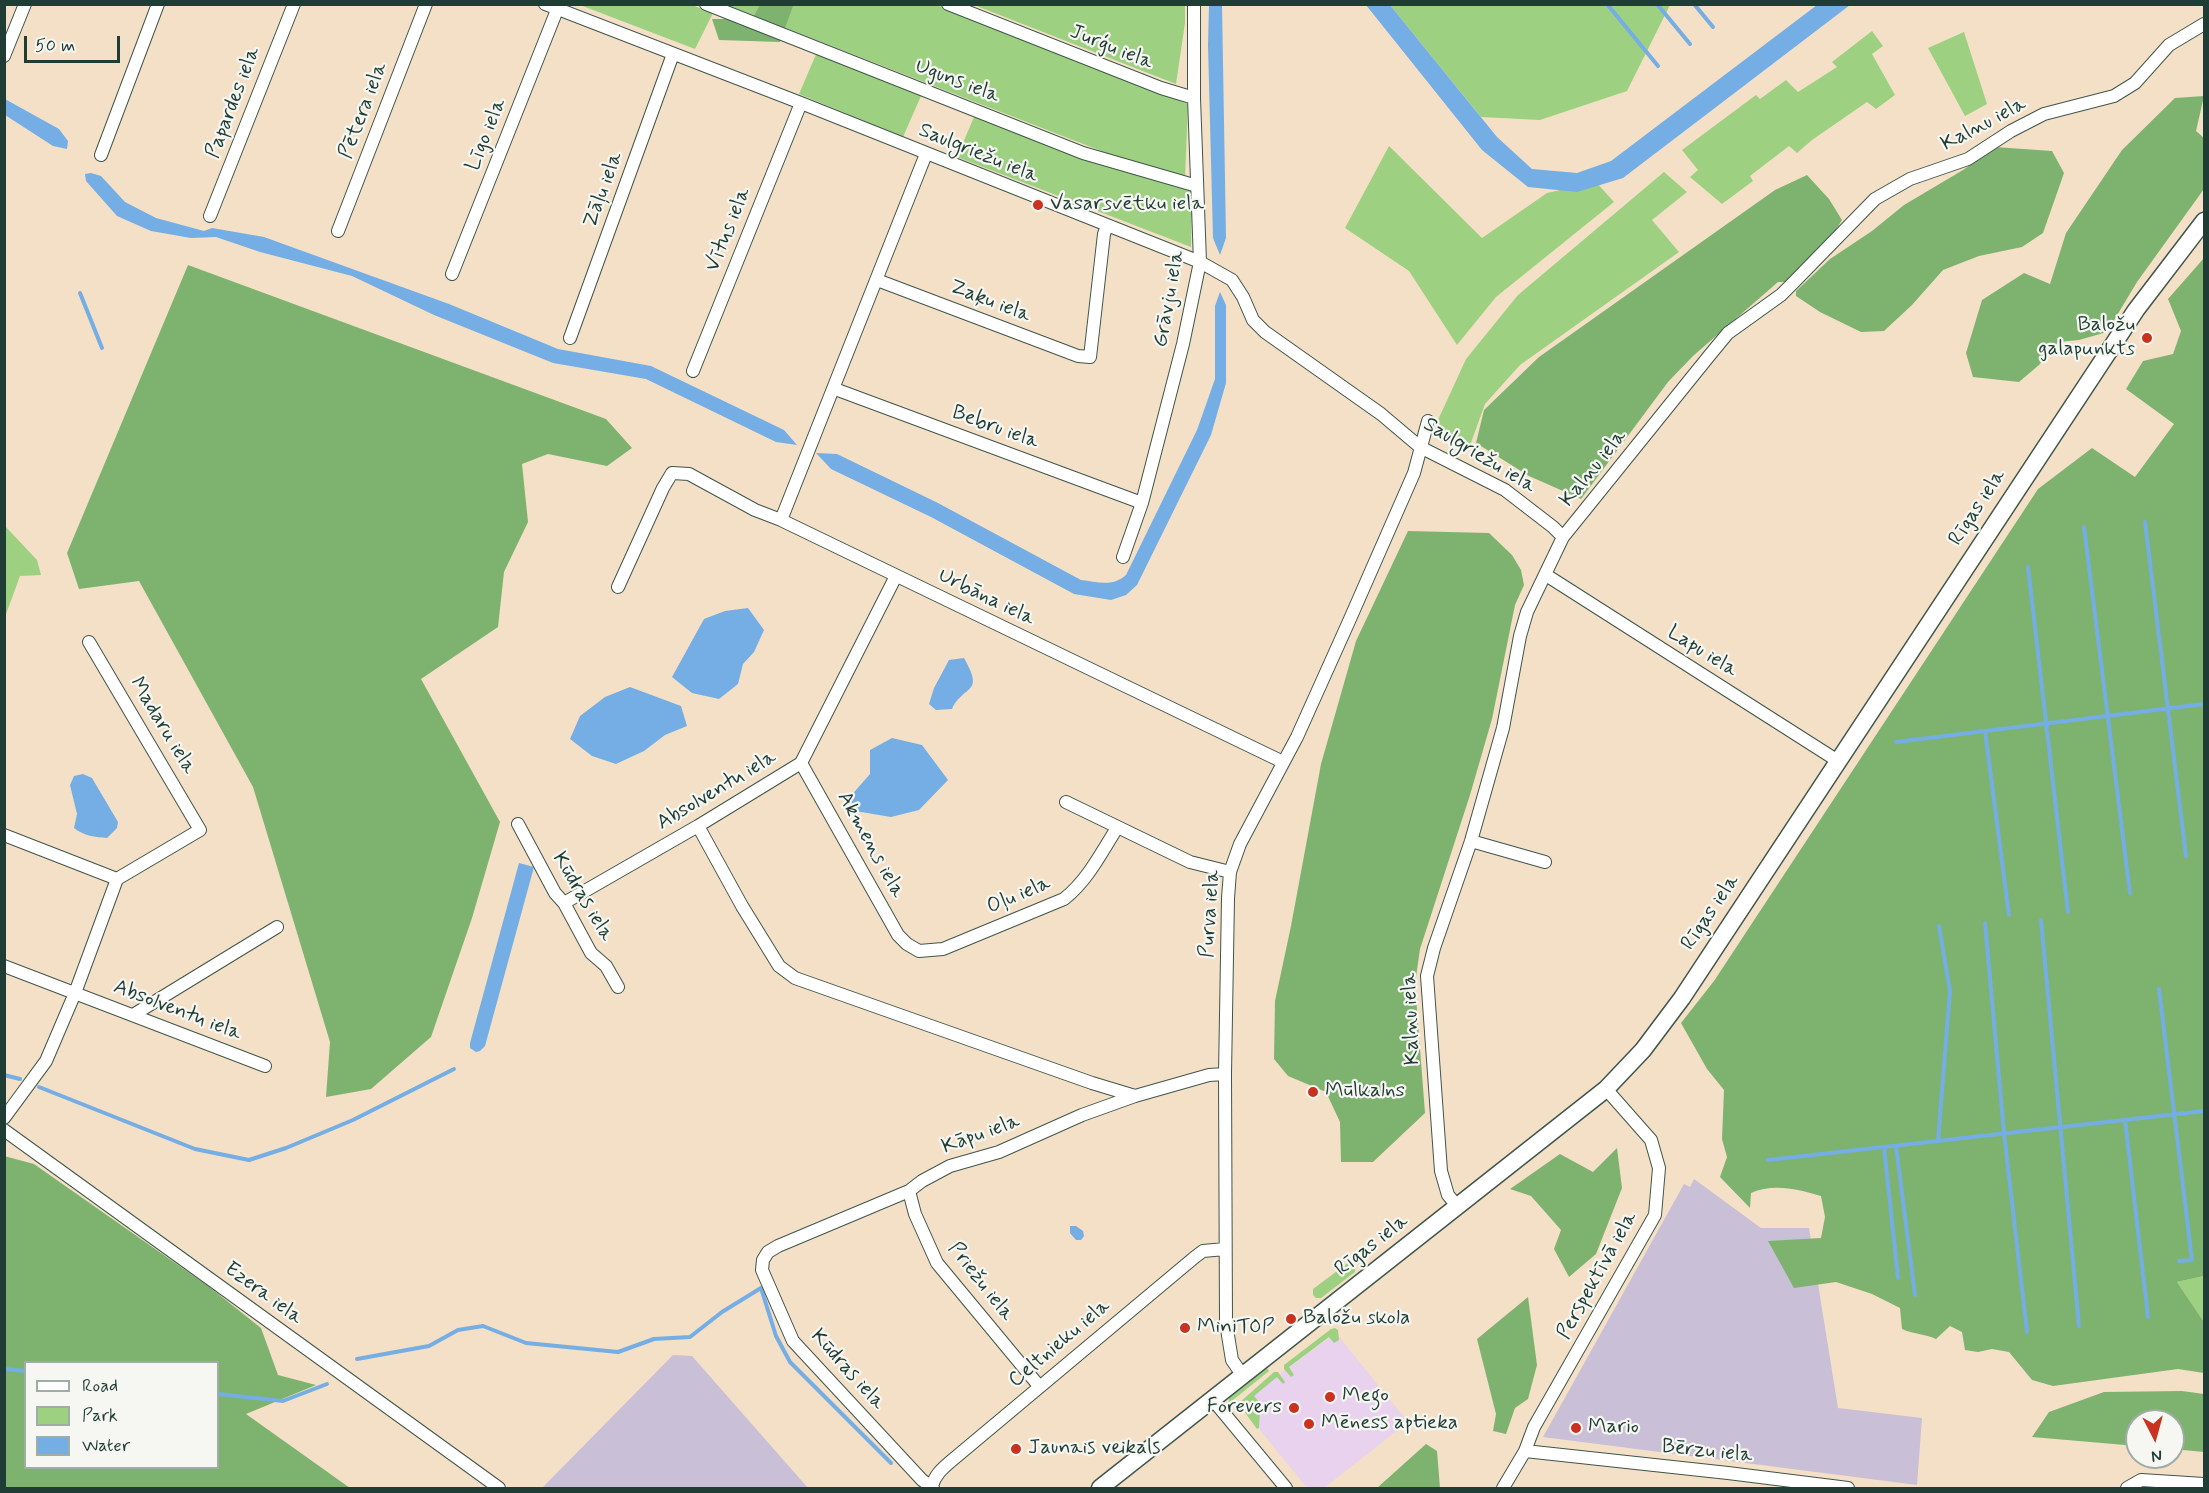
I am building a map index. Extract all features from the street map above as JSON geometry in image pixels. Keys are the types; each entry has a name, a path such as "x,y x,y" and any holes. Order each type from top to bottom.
{"main road":[{"name":"Rīgas iela","path":"1100,1488 1606,1089 1643,1050 1682,998 2136,310 2205,221"}],"street":[{"path":"4,56 25,4"},
{"path":"101,155 158,4"},
{"name":"Papardes iela","path":"210,216 294,4"},
{"name":"Pētera iela","path":"338,231 426,4"},
{"name":"Saulgriežu iela","path":"545,4 1200,262 1232,280 1243,297 1253,320 1265,332 1381,414 1420,447 1505,490 1563,537"},
{"name":"Uguns iela","path":"706,4 1083,153 1197,186"},
{"name":"Jurģu iela","path":"948,4 1161,88 1194,98"},
{"name":"Grāvju iela","path":"1123,557 1142,503 1183,344 1200,262 1194,98 1194,4"},
{"name":"Līgo iela","path":"452,274 557,10"},
{"name":"Kalnu iela","path":"1458,1207 1448,1195 1441,1171 1427,976 1434,948 1471,841 1503,728 1520,636 1527,612 1563,537 1728,333 1787,289 1875,199 1910,179 1968,159 2012,130 2044,114 2114,96 2135,83 2169,45 2205,24"},
{"name":"Zāļu iela","path":"570,338 674,54"},
{"name":"Vītus iela","path":"693,371 801,104"},
{"path":"782,520 926,154"},
{"name":"Zaķu iela","path":"877,280 1078,356 1090,357 1104,234 1107,226"},
{"name":"Bebru iela","path":"835,389 1142,503"},
{"name":"Purva iela","path":"1243,1376 1232,1360 1228,1343 1225,1249 1225,1074 1230,872 1244,835 1297,737 1414,473 1428,421"},
{"name":"Urbāna iela","path":"618,587 672,473 689,474 755,510 782,520 1283,762"},
{"name":"Lapu iela","path":"1545,575 1838,761"},
{"name":"Absolventu iela","path":"564,903 801,764 896,576"},
{"name":"Madaru iela","path":"90,642 200,830 117,879"},
{"name":"Akmens iela","path":"801,764 897,935 907,944"},
{"path":"1066,802 1190,862 1230,872"},
{"name":"Kūdras iela","path":"518,824 591,953 606,966 618,987"},
{"path":"698,826 778,966 795,978 1092,1083 1135,1096"},
{"name":"Oļu iela","path":"907,944 919,951 943,950 1064,899 1076,890 1087,876 1117,828"},
{"path":"4,835 117,879 75,993 46,1061 4,1118"},
{"path":"1471,841 1545,862"},
{"path":"133,1015 278,927"},
{"name":"Absolventu iela","path":"4,966 266,1066"},
{"name":"Kāpu iela","path":"763,1260 768,1252 778,1246 909,1191 950,1166 999,1152 1135,1096 1209,1076 1225,1074"},
{"name":"Perspektīvā iela","path":"1503,1488 1525,1451 1534,1427 1655,1215 1659,1168 1651,1140 1606,1089"},
{"name":"Ezera iela","path":"4,1130 499,1488"},
{"name":"Priežu iela","path":"909,1191 915,1214 937,1263 1039,1386"},
{"name":"Celtnieku iela","path":"933,1487 934,1479 939,1472 1203,1251 1225,1249"},
{"name":"Kūdras iela","path":"763,1260 762,1270 793,1341 922,1480 933,1487"},
{"path":"1213,1400 1286,1488"},
{"name":"Bērzu iela","path":"1525,1451 1841,1488"},
{"path":"2127,1488 2141,1480 2205,1484"}],"shaded area":[{"path":"1694,1179 1761,1228 1809,1228 1838,1408 1922,1418 1917,1485 1543,1437 1684,1184 1690,1187"},
{"path":"1336,1333 1408,1422 1324,1488 1307,1488 1243,1409 1243,1401"},
{"path":"673,1355 692,1356 808,1488 542,1488"}],"green space":[{"path":"580,5 692,5 713,13 695,49"},
{"path":"726,5 937,5 1188,104 1185,179 1114,156"},
{"path":"760,5 793,6 780,42 719,40 712,19 752,19"},
{"path":"974,5 1185,5 1185,23 1176,84"},
{"path":"1390,5 1670,5 1627,91 1540,120 1481,117"},
{"path":"1872,31 1883,46 1872,54 1895,95 1876,109 1867,102 1797,153 1789,146 1750,176 1753,181 1722,204 1690,177 1698,170 1682,150 1756,95 1760,99 1786,80 1798,92 1837,67 1832,62"},
{"path":"1964,32 1987,104 1965,116 1928,48"},
{"path":"817,52 921,96 903,137 799,94"},
{"path":"2204,96 2196,131 2204,138 2204,189 2137,282 2107,332 2079,340 2058,342 2039,365 2019,382 1973,377 1966,353 1982,300 2024,273 2050,284 2066,233 2122,150 2175,98"},
{"path":"974,117 1192,191 1191,247 957,157"},
{"path":"1389,146 1482,238 1547,193 1596,182 1614,202 1496,297 1457,345 1409,271 1345,228"},
{"path":"1995,147 2052,151 2064,173 2043,233 2022,247 1979,256 1943,270 1912,305 1884,331 1861,332 1820,312 1796,296 1796,291 1830,259 1872,231 1904,205 1963,170"},
{"path":"1664,172 1687,192 1652,220 1679,252 1520,365 1485,404 1468,451 1432,433 1466,359 1518,295"},
{"path":"1807,175 1829,199 1842,220 1824,249 1788,282 1778,282 1693,356 1668,382 1581,499 1529,476 1476,443 1484,410 1539,357 1775,190"},
{"path":"2204,258 2204,1276 2177,1282 2204,1322 2204,1373 2178,1369 2053,1386 2032,1380 2009,1352 1992,1349 1978,1352 1965,1350 1962,1332 1950,1326 1936,1339 1902,1329 1900,1308 1872,1294 1836,1282 1794,1288 1768,1241 1821,1238 1825,1217 1821,1196 1795,1189 1768,1188 1751,1193 1750,1208 1720,1177 1727,1157 1722,1139 1724,1090 1707,1069 1681,1023 1714,981 2038,489 2092,448 2135,477 2174,424 2126,389 2143,361 2173,354 2181,331 2168,299"},
{"path":"188,265 606,419 632,448 607,466 548,454 522,464 528,522 504,572 498,627 421,679 500,822 472,918 431,1037 371,1089 326,1097 330,1042 253,787 139,581 79,589 67,553"},
{"path":"5,526 37,560 41,575 20,576 5,617"},
{"path":"1408,531 1489,533 1512,555 1521,570 1524,585 1515,605 1492,719 1420,949 1415,984 1425,1113 1373,1162 1341,1162 1340,1122 1326,1092 1288,1076 1274,1059 1275,1001 1321,764 1356,641"},
{"path":"1617,1148 1622,1188 1596,1254 1569,1277 1554,1249 1561,1230 1531,1196 1510,1189 1560,1154 1593,1172"},
{"path":"4,1156 34,1164 208,1286 261,1328 278,1375 316,1385 246,1414 350,1488 5,1488"},
{"path":"1349,1262 1355,1267 1355,1272 1321,1298 1313,1295 1313,1289"},
{"path":"2204,1276 2204,1322 2177,1282"},
{"path":"1528,1297 1537,1365 1528,1399 1515,1408 1506,1434 1493,1431 1496,1414 1477,1339"},
{"path":"1335,1328 1338,1330 1339,1340 1334,1343 1329,1337 1289,1367 1294,1375 1291,1377 1284,1369 1284,1365"},
{"path":"1267,1368 1269,1371 1228,1404 1229,1398"},
{"path":"1274,1372 1278,1372 1285,1382 1283,1384 1277,1377 1254,1396 1261,1404 1239,1403"},
{"path":"2182,1391 2204,1394 2204,1452 2185,1450 2185,1409 2125,1409 2125,1445 2032,1437 2049,1412 2104,1392"},
{"path":"1241,1407 1260,1408 1259,1428 1257,1429"},
{"path":"1426,1444 1437,1451 1440,1488 1377,1488"}],"water":[{"path":"1209,5 1222,5 1226,238 1220,255 1213,238"},
{"path":"1366,5 1390,5 1497,137 1532,169 1577,173 1611,161 1817,5 1850,5 1623,178 1577,192 1528,187 1482,150"},
{"path":"5,99 59,129 68,141 67,149 53,146 5,115"},
{"path":"85,174 101,176 125,202 156,218 204,231 212,228 264,237 449,304 558,349 651,366 784,430 797,445 776,442 646,379 553,363 434,315 352,276 260,252 216,237 191,238 151,231 117,216 86,181"},
{"path":"1220,292 1226,305 1226,383 1211,435 1137,585 1126,595 1111,600 1074,594 931,517 831,469 816,453 837,454 938,503 1081,580 1105,583 1116,581 1126,575 1197,430 1215,379 1215,306"},
{"path":"748,608 764,630 754,652 743,664 738,684 719,699 692,693 672,677 704,619 725,611"},
{"path":"964,658 973,678 973,684 952,709 936,710 929,704 934,688 949,660"},
{"path":"630,687 681,706 687,726 665,735 644,751 616,764 592,756 570,739 580,716 605,697"},
{"path":"892,738 922,745 948,780 919,810 891,817 855,811 849,798 870,774 870,750"},
{"path":"83,774 92,778 118,822 117,828 107,838 94,837 74,828 77,814 70,785 74,776"},
{"path":"519,863 534,867 485,1046 476,1052 470,1048 470,1043"},
{"path":"1070,1226 1076,1226 1083,1231 1084,1236 1081,1240 1076,1240 1070,1233"}],"waterway":[{"path":"1607,4 1658,66"},
{"path":"1657,4 1690,44"},
{"path":"1694,4 1713,27"},
{"path":"80,293 102,348"},
{"path":"2145,522 2186,856"},
{"path":"2084,527 2130,893"},
{"path":"2028,567 2068,912"},
{"path":"1896,742 2204,704"},
{"path":"1985,731 2009,915"},
{"path":"2041,920 2079,1326"},
{"path":"1985,923 2004,1133 2027,1332"},
{"path":"1938,1141 1950,991 1939,926"},
{"path":"2159,989 2192,1260 2179,1261"},
{"path":"39,1087 195,1149 249,1160 286,1148 353,1120 454,1069"},
{"path":"4,1075 20,1079"},
{"path":"1768,1160 2204,1111"},
{"path":"2125,1120 2148,1317"},
{"path":"1896,1146 1915,1295"},
{"path":"1884,1147 1898,1278"},
{"path":"357,1359 429,1346 458,1330 483,1326 526,1343 618,1352 654,1339 690,1337 722,1312 761,1288 776,1336 790,1362 891,1463"},
{"path":"4,1369 24,1371"},
{"path":"219,1394 283,1401 327,1384"}],"place":[{"name":"Vasarsvētku iela","path":"1038,205"},
{"name":"Baložu galapunkts","path":"2147,338"},
{"name":"Mūlkalns","path":"1313,1092"},
{"name":"Baložu skola","path":"1291,1319"},
{"name":"MiniTOP","path":"1185,1328"},
{"name":"Mego","path":"1330,1397"},
{"name":"Forevers","path":"1294,1408"},
{"name":"Mēness aptieka","path":"1309,1424"},
{"name":"Mario","path":"1576,1428"},
{"name":"Jaunais veikals","path":"1016,1449"}]}
